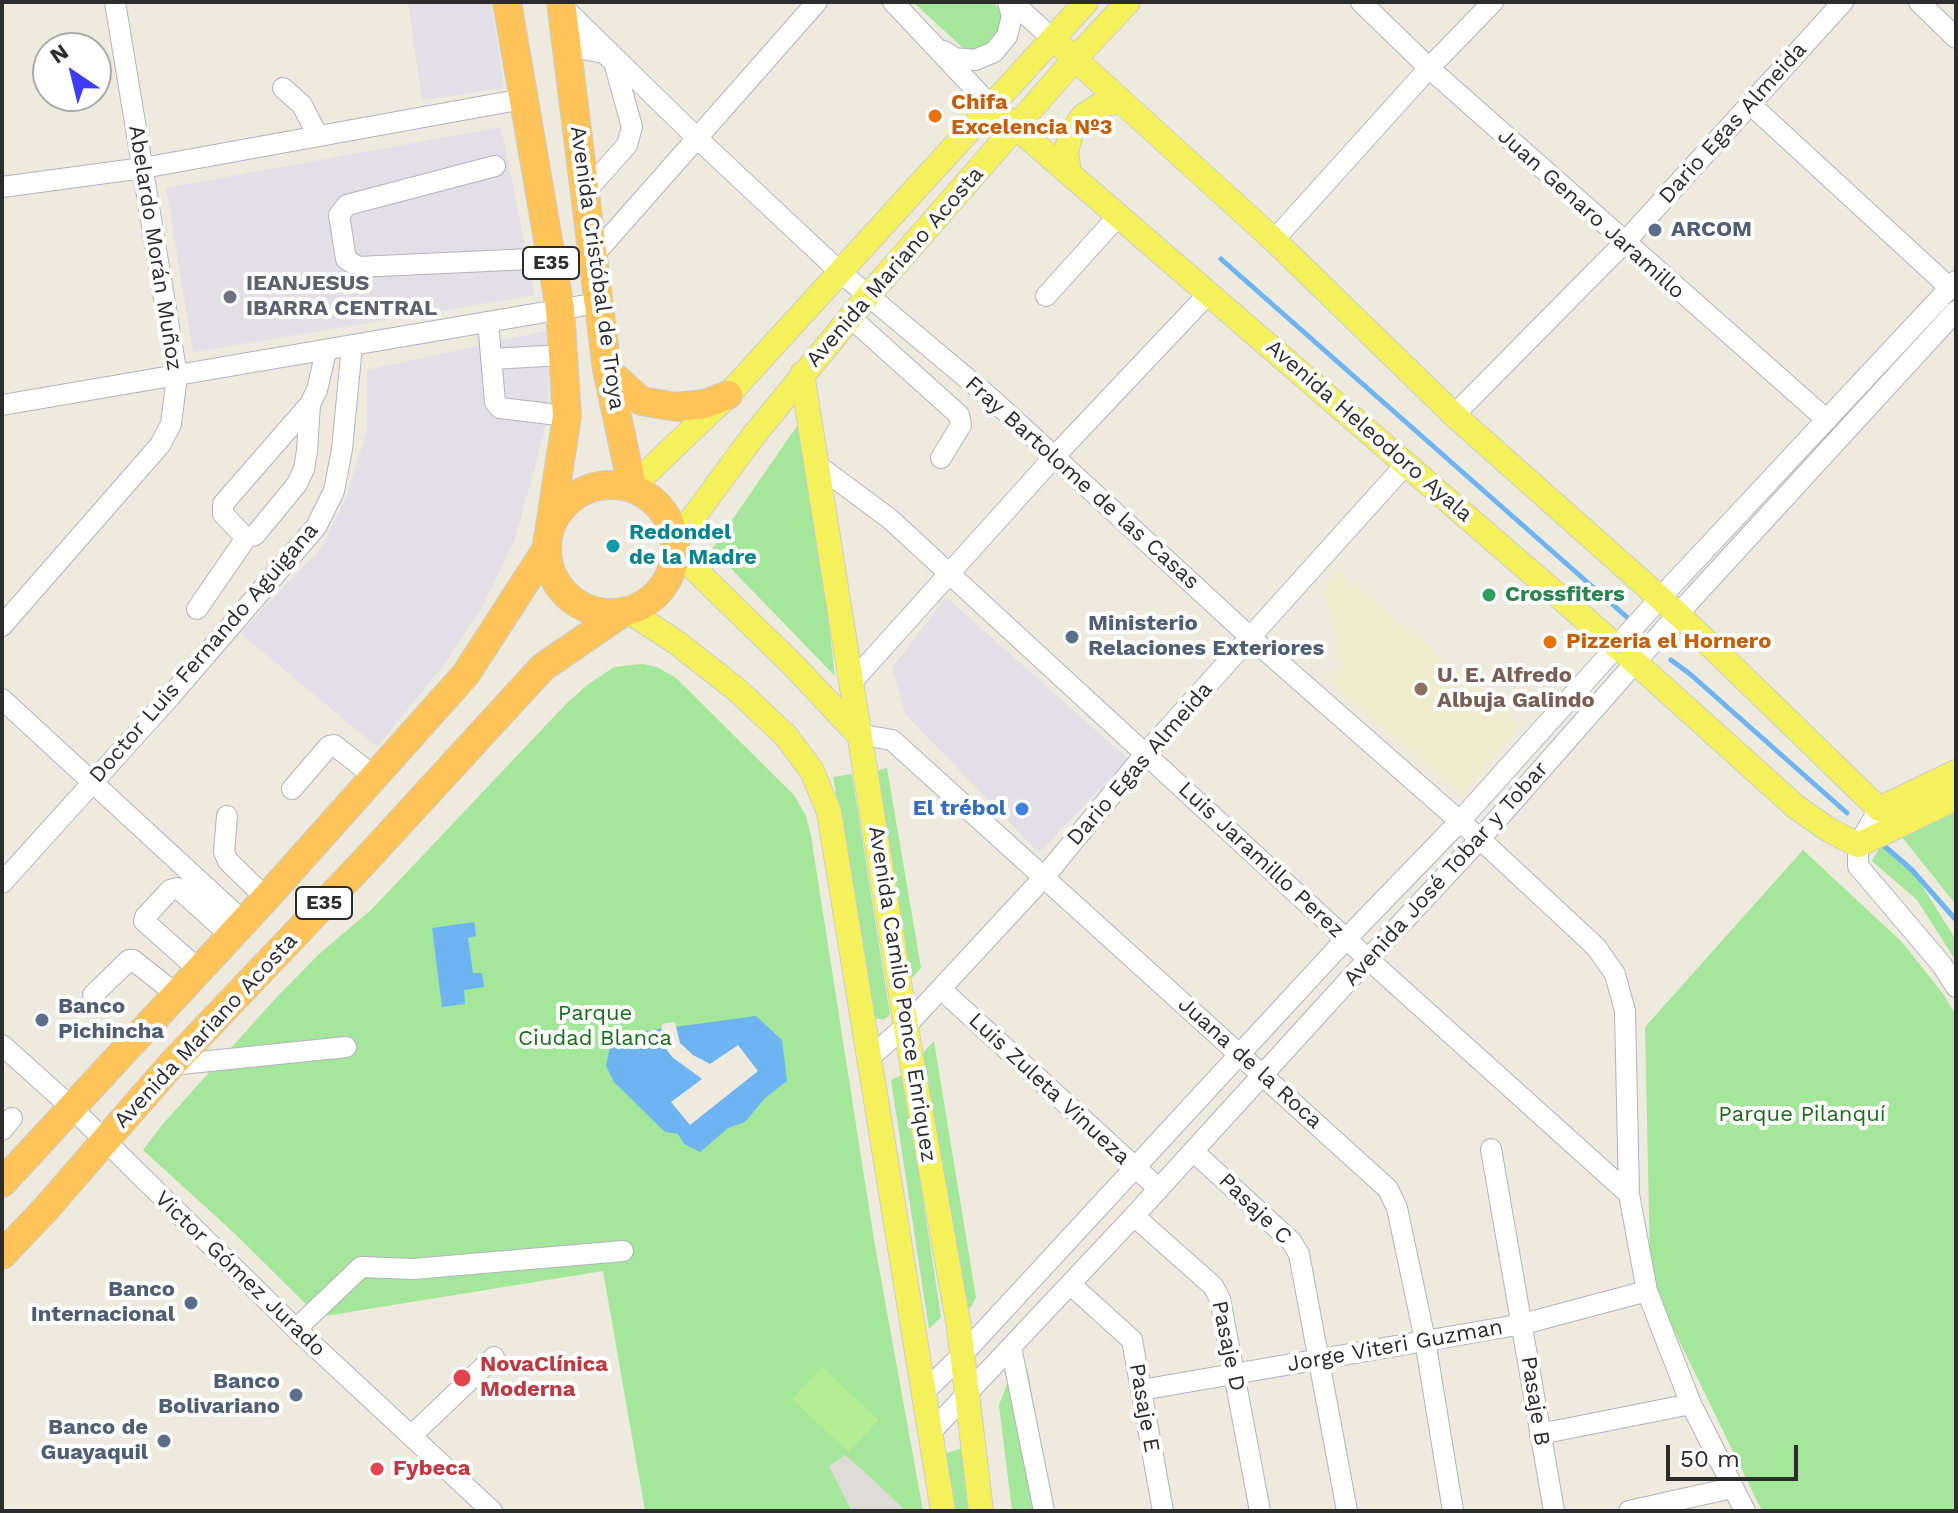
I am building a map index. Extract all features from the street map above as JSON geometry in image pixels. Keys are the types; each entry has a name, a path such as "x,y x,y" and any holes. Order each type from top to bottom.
{"highway":[{"name":"Avenida Cristóbal de Troya","path":"507,2 560,309 567,416 548,538"},
{"name":"Avenida Cristóbal de Troya","path":"562,3 607,370 633,486"},
{"path":"607,370 641,401 676,407 705,404 728,395"},
{"name":"E35","path":"2,1183 238,929 466,674 548,538 559,511 571,498 587,489 604,485 633,486"},
{"path":"633,486 663,512 671,526 675,546"},
{"name":"E35","path":"548,538 553,577 569,599 585,609 603,613 625,612 652,598 662,588 673,563 675,546"},
{"name":"Avenida Mariano Acosta","path":"2,1255 171,1065 543,667 625,612"}],"main road":[{"name":"Avenida Mariano Acosta","path":"633,486 728,395 1086,2"},
{"name":"Avenida Mariano Acosta","path":"675,546 802,374 1128,2"},
{"path":"1053,39 1274,240 1454,415 1669,606 1879,809 1956,772"},
{"path":"1069,173 1066,152 1071,133 1083,116 1100,105 1120,101"},
{"name":"Avenida Heleodoro Ayala","path":"990,105 1406,464 1796,807 1858,845"},
{"name":"Avenida Camilo Ponce Enriquez","path":"802,374 858,734 959,1327 981,1511"},
{"path":"675,546 858,734"},
{"name":"Avenida Camilo Ponce Enriquez","path":"625,612 676,642 737,690 786,736 812,771 829,812 943,1511"},
{"path":"1858,845 1956,798"}],"street":[{"name":"Abelardo Morán Muñoz","path":"2,626 160,445 171,424 177,376 115,2"},
{"path":"495,166 347,205 339,215 346,259 358,267 530,259 551,261 594,255 817,2"},
{"name":"Avenida Heleodoro Ayala","path":"893,2 990,105"},
{"path":"937,47 954,58 975,60 994,52 1007,36 1012,16 1010,2"},
{"path":"1010,2 1053,39"},
{"name":"Juan Genaro Jaramillo","path":"1361,2 1429,68 1624,243 1827,420"},
{"path":"1274,240 1429,68 1493,2"},
{"name":"Dario Egas Almeida","path":"1454,415 1624,243 1843,2"},
{"path":"1919,2 1956,38"},
{"name":"Fray Bartolome de las Casas","path":"562,3 697,138 839,271 994,401 1250,637 1460,821 1596,947 1615,974 1625,1011 1629,1194"},
{"path":"567,46 604,53 614,62 632,127 627,145 586,191"},
{"path":"283,88 302,105 318,136"},
{"path":"2,187 143,168 523,99"},
{"path":"1750,104 1953,284"},
{"path":"1046,296 1119,215"},
{"name":"Avenida José Tobar y Tobar","path":"930,1433 1480,839 1626,656 1827,420 1953,284"},
{"path":"851,683 1054,457 1209,293"},
{"path":"2,405 598,303"},
{"name":"Avenida José Tobar y Tobar","path":"1669,606 1956,311"},
{"path":"850,317 959,415 961,425 941,458"},
{"path":"488,322 495,402 500,408 567,416"},
{"name":"Doctor Luis Fernando Aguigana","path":"2,883 316,527 334,491 342,449 352,346"},
{"path":"246,538 223,514 223,504 310,404 317,390 326,351"},
{"path":"491,359 563,355"},
{"path":"197,609 246,538 255,535 297,484 304,469 310,404"},
{"name":"Luis Jaramillo Perez","path":"816,464 890,519 1346,939 1629,1194"},
{"name":"Dario Egas Almeida","path":"869,1058 907,1025 1045,876 1146,753 1406,464"},
{"name":"Avenida José Tobar y Tobar","path":"924,1392 962,1355 1346,939 1626,656"},
{"path":"2,699 93,782 238,929"},
{"name":"Juana de la Roca","path":"858,734 892,740 1388,1189 1397,1208 1425,1340 1453,1511"},
{"path":"292,789 329,746 334,745 375,777"},
{"path":"1879,809 1858,845 1858,866 1942,965 1956,987"},
{"path":"227,816 224,852 228,861 266,898"},
{"path":"199,970 144,921 161,899 173,887 178,888 238,929"},
{"path":"93,995 129,960 176,994"},
{"name":"Luis Zuleta Vinueza","path":"941,989 1159,1189"},
{"name":"Victor Gómez Jurado","path":"2,1045 71,1107 482,1508"},
{"path":"171,1065 346,1047"},
{"name":"Pasaje B","path":"1491,1149 1554,1511"},
{"name":"Pasaje C","path":"1193,1151 1291,1241 1299,1254 1347,1511"},
{"path":"1629,1194 1647,1291 1691,1404 1745,1511"},
{"name":"Pasaje D","path":"1134,1216 1213,1286 1220,1299 1260,1511"},
{"path":"296,1329 361,1267 413,1269 623,1251"},
{"name":"Pasaje E","path":"1070,1284 1132,1340 1163,1511"},
{"name":"Jorge Viteri Guzman","path":"1141,1390 1523,1324 1647,1291"},
{"path":"1011,1347 1044,1511"},
{"path":"411,1436 494,1357"},
{"path":"1540,1434 1691,1404"},
{"path":"1629,1511 1732,1488"}],"shaded area":[{"path":"408,2 491,2 504,88 422,100"},
{"path":"501,127 535,295 193,352 166,188"},
{"path":"550,330 547,422 515,539 483,606 447,661 377,747 240,633 321,548 346,498 367,430 367,370"},
{"path":"1338,570 1521,725 1462,794 1329,682 1342,667 1324,586"},
{"path":"946,597 1128,759 1039,853 905,714 892,668"},
{"path":"845,1455 906,1511 851,1510 829,1466"}],"green space":[{"path":"913,2 993,2 1001,11 1005,32 977,54 962,47"},
{"path":"797,426 807,437 835,676 712,549"},
{"name":"Parque Ciudad Blanca","path":"643,664 657,667 676,678 794,795 806,816 874,1240 923,1511 645,1511 603,1271 319,1317 233,1232 143,1150 275,999 318,955 372,909 565,705 614,667"},
{"path":"887,768 921,968 909,981 875,771"},
{"path":"852,774 890,1015 883,1020 875,1018 833,777"},
{"path":"1956,812 1956,905 1902,837"},
{"path":"1883,842 1908,863 1956,940 1956,961 1917,900 1872,861"},
{"name":"Parque Pilanquí","path":"1803,850 1902,942 1944,995 1956,1016 1956,1511 1762,1511 1657,1295 1650,1261 1645,1027"},
{"path":"934,1041 976,1298 970,1308 961,1308 920,1056"},
{"path":"904,1074 941,1317 929,1329 891,1080"},
{"path":"822,1367 879,1420 848,1452 792,1399"},
{"path":"1027,1367 1053,1511 1012,1511 999,1405 1007,1384"},
{"path":"963,1448 973,1511 954,1511 943,1454"}],"water":[{"path":"474,922 476,936 468,938 473,973 482,973 484,987 464,990 465,1004 442,1007 432,928"},
{"path":"756,1016 782,1040 787,1081 765,1098 745,1122 728,1128 700,1152 684,1144 678,1134 665,1132 614,1082 606,1066 610,1046 623,1034"}],"pier":[{"path":"675,1022 680,1043 693,1055 710,1064 738,1045 758,1071 690,1125 671,1102 702,1079 672,1057 661,1042 662,1024"}],"waterway":[{"path":"1221,259 1629,619"},
{"path":"1671,660 1847,813"},
{"path":"1882,844 1912,870 1956,920"}],"place":[{"name":"Chifa Excelencia Nº3","path":"935,116"},
{"name":"ARCOM","path":"1655,230"},
{"name":"IEANJESUS IBARRA CENTRAL","path":"230,297"},
{"name":"Redondel de la Madre","path":"613,546"},
{"name":"Crossfiters","path":"1489,595"},
{"name":"Ministerio Relaciones Exteriores","path":"1072,637"},
{"name":"Pizzeria el Hornero","path":"1550,642"},
{"name":"U. E. Alfredo Albuja Galindo","path":"1421,689"},
{"name":"El trébol","path":"1022,809"},
{"name":"Banco Pichincha","path":"42,1020"},
{"name":"Banco Internacional","path":"191,1303"},
{"name":"NovaClínica Moderna","path":"462,1378"},
{"name":"Banco Bolivariano","path":"296,1395"},
{"name":"Banco de Guayaquil","path":"164,1441"},
{"name":"Fybeca","path":"377,1469"}]}
